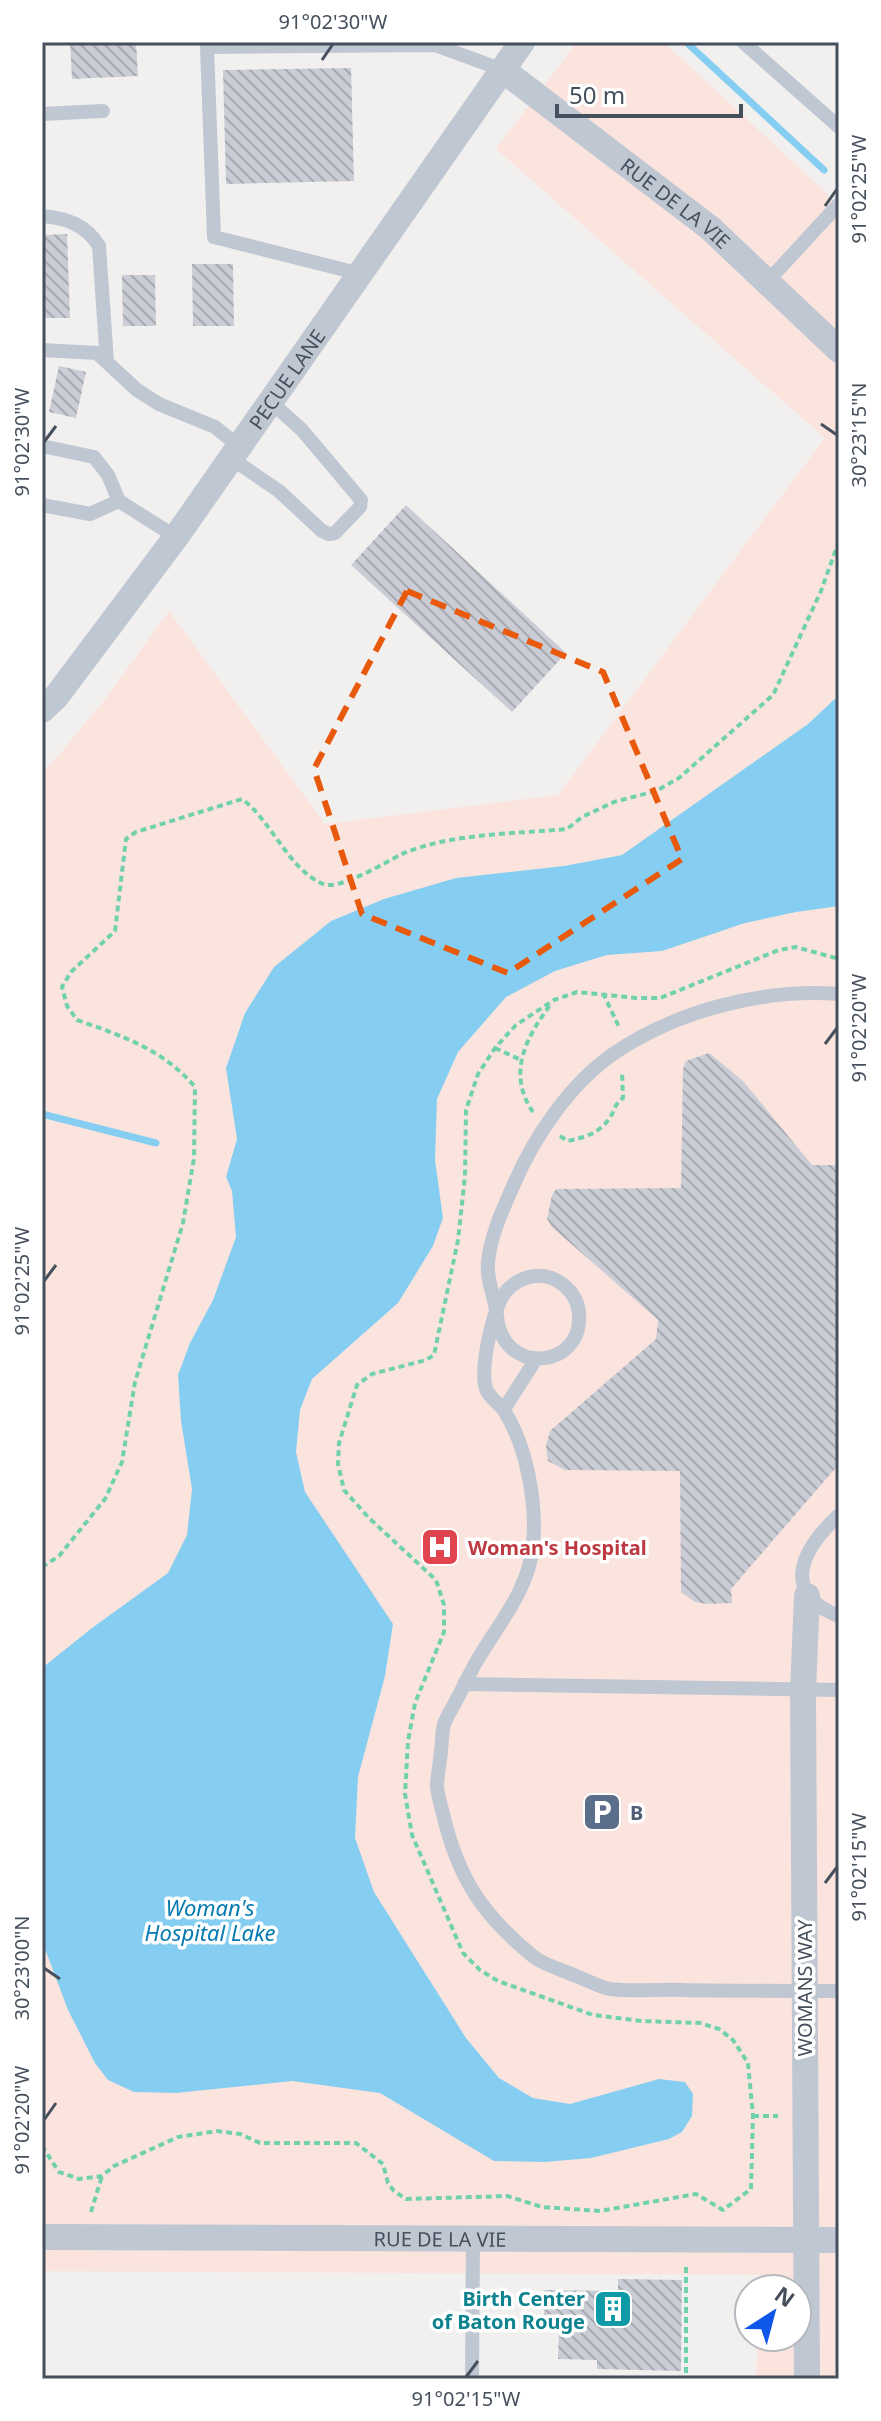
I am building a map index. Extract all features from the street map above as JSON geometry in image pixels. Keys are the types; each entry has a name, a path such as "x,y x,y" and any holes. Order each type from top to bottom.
{"street":[{"name":"PECUE LANE","path":"42,710 64,687 176,537 522,42"},
{"name":"RUE DE LA VIE","path":"503,70 710,228 839,350"},
{"name":"WOMANS WAY","path":"807,1596 803,1691 807,2379"},
{"name":"RUE DE LA VIE","path":"42,2237 839,2240"}],"lane":[{"path":"743,42 839,127"},
{"path":"361,274 214,237 207,47 435,45 503,70"},
{"path":"42,114 103,111"},
{"path":"768,281 839,204"},
{"path":"42,216 77,223 90,233 99,246 107,362"},
{"path":"42,350 97,353 137,390 159,404 215,427 236,453 322,531 335,533 360,507 361,500 312,442 271,402"},
{"path":"42,446 94,457 108,475 119,501 176,537"},
{"path":"42,505 90,514 119,501"},
{"path":"839,994 810,992 760,997 702,1013 633,1043 610,1057 577,1086 551,1119 522,1165 497,1223 487,1266 497,1312 497,1326 502,1339 523,1357 549,1358 571,1343 578,1331 580,1318 572,1293 562,1283 549,1277 521,1279 509,1287 501,1298 497,1312 486,1358 484,1376 487,1392 504,1409 525,1468 534,1522 532,1551 515,1603 464,1684 444,1723 437,1788 452,1853 479,1903 538,1960 608,1989 839,1991"},
{"path":"504,1409 536,1359"},
{"path":"839,1515 811,1548 801,1570 807,1596 822,1609 839,1616"},
{"path":"464,1684 839,1690"},
{"path":"472,2379 473,2239"}],"path":[{"path":"42,1567 59,1556 105,1499 122,1462 135,1382 183,1223 194,1158 195,1087 182,1072 132,1040 77,1020 67,1006 62,987 71,972 115,931 126,839 136,832 242,799 253,807 296,863 323,884 336,885 434,843 567,829 582,817 614,802 656,791 679,778 773,695 821,591 839,541"},
{"path":"495,1048 521,1060"},
{"path":"753,2116 778,2116"},
{"path":"42,2146 59,2172 79,2179 102,2176 83,2237"},
{"path":"686,2267 686,2379"}],"highlighted area":[{"path":"407,591 603,672 682,859 508,973 362,914 314,769"}],"shaded area":[{"name":"Woman's Hospital","path":"577,42 664,42 839,205 839,2379 756,2379 757,2353 813,2353 813,2273 42,2271 42,771 106,698 169,611 325,824 558,795 825,438 496,149"}],"water":[{"name":"Woman's Hospital Lake","path":"839,695 839,906 745,923 662,951 607,955 555,971 506,997 458,1052 437,1099 435,1160 443,1218 433,1246 398,1303 312,1379 300,1410 296,1452 305,1492 393,1624 385,1676 358,1777 355,1838 374,1892 466,2038 499,2078 533,2098 570,2104 659,2079 685,2082 693,2094 692,2116 682,2132 669,2139 591,2158 545,2162 494,2161 380,2093 292,2081 176,2093 134,2092 108,2080 95,2063 68,2010 42,1941 42,1668 168,1573 187,1535 192,1489 181,1421 178,1375 190,1343 213,1300 236,1237 232,1191 226,1177 237,1139 226,1068 245,1013 274,967 331,921 384,899 456,878 564,866 622,855 808,724"}],"building":[{"path":"70,42 136,42 138,76 72,79"},
{"path":"351,68 354,181 226,184 223,70"},
{"path":"67,234 70,318 42,318 42,235"},
{"path":"192,264 233,264 234,326 193,326"},
{"path":"122,275 155,275 156,326 123,326"},
{"path":"59,366 86,372 76,418 49,412"},
{"path":"406,505 566,653 512,712 351,565"},
{"path":"709,1053 743,1081 812,1165 839,1165 839,1464 731,1589 732,1603 707,1604 695,1602 681,1592 680,1471 565,1470 548,1461 546,1446 550,1431 656,1339 658,1320 552,1227 547,1219 552,1195 556,1189 681,1188 683,1069 686,1061"},
{"name":"Birth Center of Baton Rouge","path":"618,2279 682,2280 681,2371 597,2369 597,2360 558,2359 559,2327 544,2326 544,2290 618,2291"}],"waterway":[{"path":"686,42 824,170"},
{"path":"42,1114 156,1143"}],"place":[{"name":"Woman's Hospital","path":"440,1547"},
{"name":"B","path":"602,1812"},
{"name":"Birth Center of Baton Rouge","path":"613,2309"}]}
